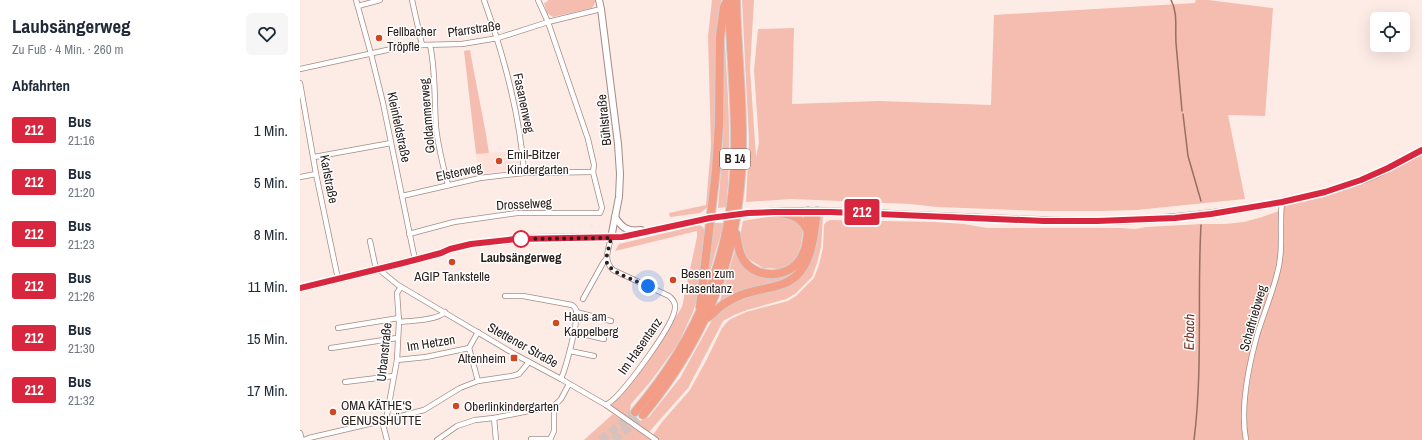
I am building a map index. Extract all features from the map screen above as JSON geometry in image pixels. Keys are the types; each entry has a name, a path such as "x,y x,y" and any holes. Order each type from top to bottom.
{"highway":[{"path":"728,0 724,6 720,36 719,130 714,218 699,304 703,316 711,316 729,301 741,295 780,285 790,281 798,274 806,264 811,253 812,211"},
{"name":"B 14","path":"703,316 722,253 733,191 735,127 728,0"},
{"name":"B 14","path":"639,414 675,373 687,354 724,272 735,227 741,188 742,148 736,0"},
{"name":"B 14","path":"735,227 739,250 744,260 755,270 768,274 777,274 786,272 793,268 803,254 807,229 812,211"},
{"path":"774,212 800,219 807,229"}],"main road":[{"name":"Bühlstraße","path":"599,0 618,144 620,188 611,238"},
{"path":"300,288 415,260 450,249 494,241 530,238 611,238 748,213 812,211 859,212 1044,221 1097,221 1175,218 1211,214 1282,202 1325,192 1361,180 1422,150"},
{"path":"615,217 626,230 635,231 667,227"}],"street":[{"name":"Kleinfeldstraße","path":"356,0 371,54 415,260"},
{"path":"358,6 380,0"},
{"path":"412,0 422,45"},
{"name":"Fasanenweg","path":"484,0 498,38 519,126 524,173"},
{"path":"538,0 548,22 588,139 594,165 593,172"},
{"name":"Pfarrstraße","path":"300,69 396,48 422,45 462,44 498,38 548,22 601,9"},
{"name":"Goldammerweg","path":"430,45 433,60 436,128 448,185"},
{"name":"Karlstraße","path":"300,83 316,174 338,279"},
{"path":"314,157 391,143"},
{"name":"Elsterweg","path":"402,196 480,178 524,173 593,172"},
{"name":"Drosselweg","path":"409,234 454,222 517,213 600,213 602,208 593,172"},
{"path":"300,177 316,174"},
{"name":"Schaftriebweg","path":"1246,440 1244,430 1244,404 1258,334 1278,273 1281,250 1282,202"},
{"path":"583,299 606,259 611,238"},
{"path":"370,240 378,269"},
{"name":"Im Hasentanz","path":"606,259 607,264 613,270 669,296 674,301 676,307 665,332 624,388 606,405"},
{"name":"Stettener Straße","path":"378,269 401,287 606,405 656,440"},
{"name":"Urbanstraße","path":"387,440 384,420 397,360 399,320 397,293 401,287"},
{"path":"505,296 523,296 572,305 575,307 576,312 570,351 561,379"},
{"path":"338,328 399,320 422,320 443,316 446,312"},
{"path":"576,312 611,321"},
{"name":"Im Hetzen","path":"478,332 469,348 478,381"},
{"path":"573,332 604,339"},
{"path":"331,348 397,338"},
{"name":"Im Hetzen","path":"397,360 426,357 469,348"},
{"path":"570,351 594,356"},
{"path":"300,433 303,440 424,410 460,388 478,381 519,374 529,362"},
{"path":"345,382 393,376"},
{"path":"436,440 457,426 475,420 494,418 554,406 561,399 569,384"},
{"path":"531,439 550,440 554,431 554,406"},
{"path":"494,418 496,440"}],"shaded area":[{"path":"548,0 595,0 595,3 592,8 553,17 547,13 544,3"},
{"path":"712,0 721,0 716,39 717,94 712,180 708,207 700,213 670,217 669,213 706,205 711,146 708,36"},
{"path":"742,0 754,0 750,69 756,157 759,143 754,70 758,29 794,28 792,104 879,101 991,105 994,15 1195,3 1196,0 1208,0 1273,8 1265,116 1228,115 1245,199 1136,210 1098,211 1045,211 937,207 910,204 792,199 746,202 749,141"},
{"path":"724,26 729,116 729,162 726,207 718,208 723,144"},
{"path":"470,50 489,153 476,154 464,51"},
{"name":"Emil-Bitzer Kindergarten","path":"517,151 520,153 520,169 480,174 476,154"},
{"path":"1422,154 1422,440 1247,440 1246,404 1259,335 1279,274 1282,210 1284,205 1372,178"},
{"path":"1279,211 1278,266 1252,356 1243,398 1242,419 1244,440 659,440 653,435 662,422 690,390 722,328 729,320 746,312 788,301 796,296 814,278 823,248 824,225 830,220 935,222 964,224 987,228 1135,229 1146,227 1244,222"},
{"path":"774,216 799,222 803,230 798,255 793,262 781,269 763,268 747,258 740,237 743,221"},
{"path":"812,216 799,269 783,281 719,304 735,250 745,267 764,278 781,277 798,266"},
{"path":"823,216 821,247 812,277 795,294 786,299 747,310 723,321 688,388 649,432 611,406 644,367 682,307 697,231 615,251 619,244 699,225 703,227 705,232 699,292 693,312 678,344 651,381 631,404 630,411 640,421 649,417 680,378 712,320 729,304 748,295 783,288 802,276 811,261 818,219"},
{"path":"713,223 724,223 706,285"},
{"path":"613,414 648,437 652,440 584,440"}],"waterway":[{"name":"Erbach","path":"1171,0 1175,10 1176,43 1182,111"},
{"name":"Erbach","path":"1183,114 1188,156 1201,201"},
{"name":"Erbach","path":"1194,440 1197,413 1199,359 1201,225"}],"tunnel":[{"path":"601,440 635,412"},
{"path":"614,440 643,415"}],"bus line":[{"name":"212","path":"300,288 403,263 471,244 530,238 622,237 710,218 748,213 808,211 1044,221 1135,220 1211,214 1282,202 1325,192 1361,180 1422,150"}],"place":[{"name":"Fellbacher Tröpfle","path":"379,38"},
{"name":"Emil-Bitzer Kindergarten","path":"499,161"},
{"name":"Laubsängerweg","path":"521,239"},
{"name":"AGIP Tankstelle","path":"452,262"},
{"name":"Besen zum Hasentanz","path":"673,280"},
{"name":"Haus am Kappelberg","path":"556,323"},
{"name":"Altenheim","path":"514,358"},
{"name":"Oberlinkindergarten","path":"456,406"},
{"name":"OMA KÄTHE‘S GENUSSHÜTTE","path":"333,412"}],"route":[{"path":"521,239 611,238 606,259 607,264 613,270 648,286"}]}
